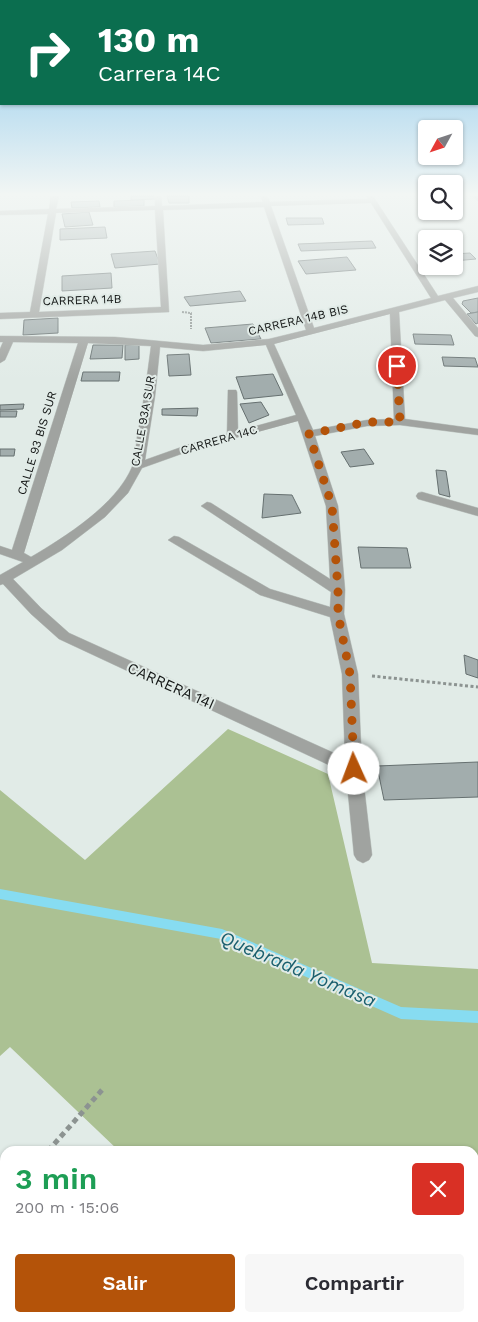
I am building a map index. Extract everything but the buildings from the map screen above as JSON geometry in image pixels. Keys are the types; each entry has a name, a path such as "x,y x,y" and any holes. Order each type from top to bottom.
{"street":[{"path":"34,314 44,258"},
{"name":"CARRERA 14B","path":"0,316 166,310 162,258"},
{"path":"286,258 311,331"},
{"path":"409,258 436,300"},
{"name":"CARRERA 14B BIS","path":"5,339 115,340 203,348 268,342 478,289"},
{"path":"447,297 478,334"},
{"path":"394,310 400,422"},
{"path":"0,360 5,339"},
{"name":"CALLE 93 BIS SUR","path":"17,555 84,340"},
{"path":"268,342 302,416 332,506 338,614 350,674 354,769 363,855"},
{"name":"CALLE 93A SUR","path":"3,580 57,547 101,514 124,490 138,466 150,396 156,344"},
{"path":"232,392 233,435"},
{"name":"CARRERA 14C","path":"138,466 194,446 302,416"},
{"path":"309,434 367,422 400,422 478,432"},
{"path":"422,496 478,512"},
{"path":"206,506 338,590"},
{"path":"174,540 265,592 338,614"},
{"path":"0,550 33,561"},
{"name":"CARRERA 14I","path":"3,580 64,636 354,769"}],"path":[{"path":"350,674 478,687"},
{"path":"52,1146 102,1090"}],"green space":[{"path":"228,729 328,774 372,963 478,969 478,1146 114,1146 10,1047 0,1056 0,790 85,860"}],"waterway":[{"name":"Quebrada Yomasa","path":"0,894 222,934 401,1013 478,1017"}],"route":[{"path":"354,769 350,674 338,614 332,506 309,434 367,422 400,422 397,366"}]}
